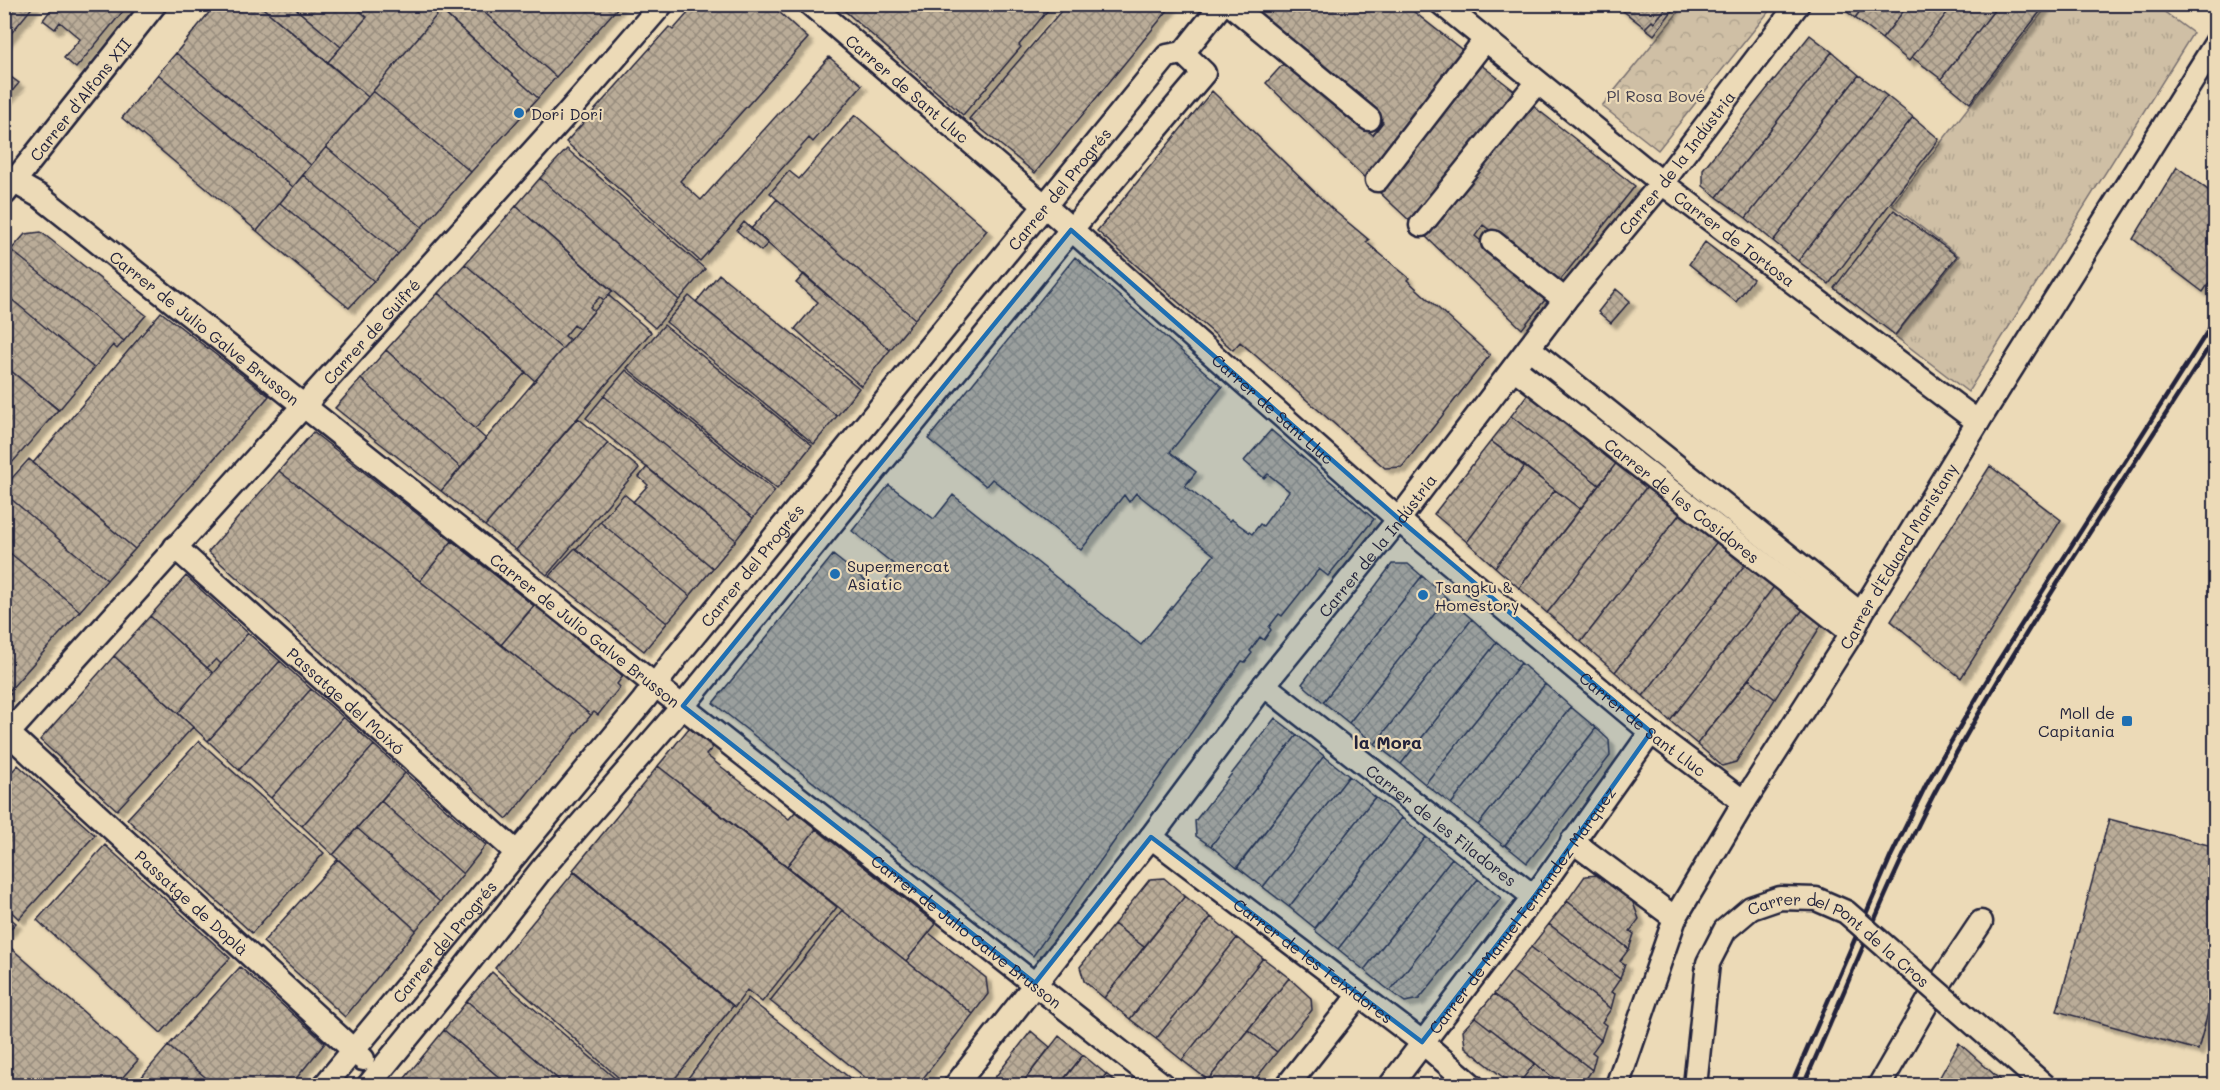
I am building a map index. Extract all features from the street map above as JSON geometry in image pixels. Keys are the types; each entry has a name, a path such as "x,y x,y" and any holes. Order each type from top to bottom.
{"street":[{"name":"Carrer d'Alfons XII","path":"8,184 26,169 155,4"},
{"name":"Carrer de Guifré","path":"6,735 304,406 662,4"},
{"name":"Carrer de Sant Lluc","path":"810,4 1045,206 1399,519 1651,732 1744,802"},
{"name":"Carrer del Progrés","path":"324,1086 655,685 1167,56 1183,53 1222,4"},
{"path":"1230,4 1369,119"},
{"name":"Carrer de Tortosa","path":"1442,4 1662,183 1978,422"},
{"name":"Carrer de la Indústria","path":"955,1086 1150,837 1264,685 1399,519 1565,300 1662,183 1798,4"},
{"path":"1377,180 1485,40"},
{"name":"Carrer d'Eduard Maristany","path":"1617,1086 1675,918 1978,422 2216,43"},
{"name":"Carrer del Progrés","path":"373,1078 542,870 683,706 1071,230 1204,73 1183,53"},
{"path":"1421,225 1537,82"},
{"name":"Carrer de Julio Galve Brusson","path":"8,184 41,196 655,685 1164,1086"},
{"path":"1493,242 1565,300"},
{"name":"Carrer de les Cosidores","path":"1528,348 1856,623"},
{"name":"Carrer de les Cosidores","path":"1514,368 1856,623"},
{"name":"Passatge del Moixó","path":"175,547 517,853"},
{"name":"Carrer de les Filadores","path":"1264,685 1534,897"},
{"name":"Carrer de Manuel Fernández Márquez","path":"1390,1086 1534,897 1651,732"},
{"name":"Passatge de Doplà","path":"6,735 352,1051 373,1078"},
{"name":"Carrer de les Teixidores","path":"1150,837 1422,1042 1473,1086"},
{"path":"1572,841 1675,918"},
{"name":"Carrer del Pont de la Cros","path":"1695,1086 1708,963 1725,930 1751,908 1780,898 1816,899 1846,912 2045,1086"},
{"path":"1879,1086 1930,998 1982,922"},
{"path":"1287,1086 1359,995"}],"highlighted area":[{"path":"1071,230 1399,519 1651,732 1534,897 1422,1042 1151,837 1035,983 683,706"}],"green space":[{"path":"2049,4 2155,5 2193,33 1968,392 1895,336 1959,256 1892,205"},
{"name":"Pl Rosa Bové","path":"1684,5 1774,5 1658,150 1602,106"}],"building":[{"path":"4,4 35,4 4,42"},
{"path":"55,4 129,4 76,68 64,58 80,39 60,22 55,29 43,20"},
{"path":"216,4 258,4 368,97 311,165 176,53"},
{"path":"258,4 290,4 341,47 328,62"},
{"path":"290,4 352,4 367,17 341,47"},
{"path":"352,4 446,4 368,97 328,62 367,17"},
{"path":"454,4 475,4 556,77 538,98 445,14"},
{"path":"475,4 621,4 556,77"},
{"path":"696,4 770,4 808,38 680,181 701,200 829,57 862,85 813,142 809,138 700,261 566,142 669,27 673,30"},
{"path":"837,4 1053,4 1019,45 1021,47 963,115"},
{"path":"1067,4 1173,4 1035,173 969,119"},
{"path":"1244,4 1404,4 1466,53 1368,181 1266,83 1285,62 1373,135 1383,122 1243,7"},
{"path":"1618,4 1669,4 1654,23 1652,21 1645,28 1617,6"},
{"path":"1618,4 1672,4 1675,7 1654,35 1617,6"},
{"path":"1837,4 1865,4 1855,18"},
{"path":"1865,4 1909,4 1882,39 1855,18"},
{"path":"1909,4 1954,4 1909,61 1882,39"},
{"path":"1954,4 1999,4 1941,79 1912,57"},
{"path":"1999,4 2046,4 1970,103 1941,79"},
{"path":"441,10 538,98 471,172 373,91"},
{"path":"1810,35 1832,52 1717,197 1703,186 1703,169"},
{"path":"1832,52 1859,75 1746,218 1717,197"},
{"path":"176,53 311,165 293,187 158,74"},
{"path":"1480,64 1516,92 1411,222 1380,193"},
{"path":"4,72 19,83 4,101"},
{"path":"158,74 293,187 257,231 122,118"},
{"path":"1859,75 1887,96 1773,241 1746,218"},
{"path":"373,91 471,172 422,227 326,147"},
{"path":"1212,91 1332,209 1369,240 1366,242 1409,278 1407,280 1490,355 1402,467 1385,468 1240,342 1233,350 1097,231"},
{"path":"1887,96 1913,117 1798,261 1773,241"},
{"path":"1528,102 1635,186 1558,283 1483,225 1475,236 1548,296 1522,329 1424,235"},
{"path":"855,115 987,230 915,319 770,193 789,171 799,179"},
{"path":"1913,117 1939,139 1829,284 1798,261"},
{"path":"326,147 422,227 398,254 303,175"},
{"path":"567,149 705,269 679,300 540,178"},
{"path":"2177,167 2216,196 2216,273 2203,292 2133,239"},
{"path":"303,175 398,254 374,281 280,203"},
{"path":"540,178 679,300 655,328 516,206"},
{"path":"777,199 915,319 890,350 751,229"},
{"path":"280,203 374,281 349,308 257,231"},
{"path":"516,206 612,291 604,300 600,297 590,307 594,311 579,329 574,325 565,336 570,340 562,349 465,264"},
{"path":"1894,210 1957,256 1895,335 1834,288"},
{"path":"744,222 768,243 761,251 737,231"},
{"path":"41,232 146,315 124,341 11,250 25,234"},
{"path":"1705,242 1753,279 1736,302 1689,264"},
{"path":"11,250 124,341 117,349 113,345 94,368 4,293 4,258"},
{"path":"1075,257 1222,387 1170,452 1196,472 1185,486 1229,521 1231,519 1252,534 1260,524 1263,526 1289,491 1268,474 1264,478 1244,461 1271,430 1374,519 1328,576 1319,569 1282,616 1279,614 1269,627 1271,630 1264,640 1260,637 1250,651 1252,653 1245,662 1242,661 1033,956 713,703 833,555 877,590 896,566 852,531 889,485 934,519 953,495 1141,645 1214,555 1136,493 1129,502 1124,495 1081,550 992,479 986,486 928,439"},
{"path":"465,264 562,349 535,381 438,293"},
{"path":"719,274 859,388 837,416 696,302"},
{"path":"804,274 890,350 861,386 795,329 818,302 796,283"},
{"path":"1616,289 1630,301 1611,323 1598,312"},
{"path":"4,293 94,368 59,410 4,365"},
{"path":"438,293 526,372 475,429 386,350"},
{"path":"608,295 651,332 485,526 441,491"},
{"path":"689,296 837,416 814,444 666,322"},
{"path":"161,312 269,396 135,549 33,463"},
{"path":"664,325 812,445 777,489 627,368"},
{"path":"386,350 486,439 461,468 361,379"},
{"path":"4,365 58,410 5,471 4,470"},
{"path":"626,370 775,491 753,518 604,396"},
{"path":"361,379 461,468 441,491 335,408"},
{"path":"1529,392 1618,461 1599,485 1511,416"},
{"path":"604,396 753,518 736,540 586,418"},
{"path":"1511,416 1599,485 1580,509 1491,441"},
{"path":"578,418 608,443 516,550 485,526"},
{"path":"313,432 452,541 420,581 279,471"},
{"path":"1491,441 1525,466 1467,542 1434,514"},
{"path":"608,443 639,468 547,575 516,550"},
{"path":"29,459 135,549 107,580 4,493 4,487"},
{"path":"1618,461 1648,485 1547,613 1519,588"},
{"path":"1525,466 1555,490 1495,567 1467,542"},
{"path":"1990,466 2061,520 1961,678 1891,621"},
{"path":"647,467 736,540 713,568 633,502 648,485 639,477"},
{"path":"279,471 591,715 507,819 208,552"},
{"path":"1648,485 1682,511 1581,642 1547,613"},
{"path":"1555,490 1580,509 1519,588 1495,567"},
{"path":"4,493 107,580 80,611 4,548"},
{"path":"624,494 713,568 690,596 600,522"},
{"path":"1682,511 1719,539 1615,672 1581,642"},
{"path":"600,522 690,596 667,623 576,549"},
{"path":"1719,539 1747,562 1643,696 1615,672"},
{"path":"452,541 534,606 501,645 420,581"},
{"path":"4,548 80,611 9,691 11,694 4,701"},
{"path":"575,548 667,623 644,651 549,576"},
{"path":"1747,562 1776,584 1670,721 1643,696"},
{"path":"1392,564 1408,564 1422,576 1323,702 1302,684"},
{"path":"186,576 248,633 221,664 216,659 207,668 150,616"},
{"path":"1422,576 1447,598 1349,723 1323,702"},
{"path":"1776,584 1805,607 1697,744 1670,721"},
{"path":"1447,598 1472,619 1375,744 1349,723"},
{"path":"536,603 578,636 576,639 623,676 617,684 620,687 598,715 594,712 591,715 501,645"},
{"path":"1805,607 1824,621 1775,699 1749,679"},
{"path":"150,616 213,673 178,713 114,656"},
{"path":"1472,619 1497,642 1401,764 1375,744"},
{"path":"248,633 280,661 208,741 178,713"},
{"path":"1497,642 1521,663 1425,784 1401,764"},
{"path":"114,656 193,727 117,810 40,740"},
{"path":"280,661 311,689 239,770 208,741"},
{"path":"1521,663 1545,684 1451,804 1425,784"},
{"path":"1749,679 1775,699 1736,762 1722,766 1697,744"},
{"path":"1545,684 1571,707 1478,825 1451,804"},
{"path":"311,689 343,717 271,798 239,770"},
{"path":"1571,707 1596,728 1504,846 1478,825"},
{"path":"343,717 374,745 302,826 271,798"},
{"path":"1275,718 1297,735 1211,846 1196,836 1195,821"},
{"path":"689,728 713,747 706,755 789,819 795,812 816,829 787,866 658,766"},
{"path":"1596,728 1609,740 1610,756 1527,863 1505,845"},
{"path":"1297,735 1324,756 1237,868 1211,846"},
{"path":"199,741 324,853 252,933 127,819"},
{"path":"374,745 405,773 333,855 302,826"},
{"path":"1324,756 1349,776 1263,887 1237,867"},
{"path":"18,765 95,835 19,919 4,905 4,780"},
{"path":"658,766 837,907 762,1002 747,990 735,1007 573,870"},
{"path":"405,773 486,845 463,874 381,801"},
{"path":"1349,776 1375,797 1289,907 1263,887"},
{"path":"1375,797 1402,818 1315,928 1289,907"},
{"path":"381,801 463,874 440,902 357,828"},
{"path":"1402,818 1426,837 1338,949 1314,930"},
{"path":"2109,819 2216,847 2216,983 2198,1050 2057,1011"},
{"path":"357,828 440,902 416,930 333,855"},
{"path":"816,829 936,924 906,961 787,866"},
{"path":"1426,837 1452,858 1364,970 1338,949"},
{"path":"105,845 230,958 161,1033 37,920"},
{"path":"1452,858 1478,879 1390,991 1364,970"},
{"path":"338,859 416,930 345,1017 263,942"},
{"path":"574,872 733,1006 669,1086 628,1086 495,968"},
{"path":"1600,875 1632,900 1639,919 1630,931 1634,934 1629,949 1567,901 1585,876"},
{"path":"1164,878 1185,896 1144,947 1114,924 1150,879"},
{"path":"1478,879 1501,898 1419,999 1405,1002 1390,991"},
{"path":"1185,896 1211,917 1130,1019 1104,998"},
{"path":"1567,901 1629,949 1620,961 1625,964 1620,979 1549,924"},
{"path":"842,910 973,1014 917,1086 876,1086 770,1001"},
{"path":"4,913 16,923 4,935"},
{"path":"1211,917 1237,938 1156,1039 1130,1019"},
{"path":"1114,924 1144,947 1104,998 1084,981 1080,967"},
{"path":"1549,924 1620,979 1611,992 1615,994 1611,1009 1531,947"},
{"path":"929,933 986,978 988,994 973,1014 906,961"},
{"path":"1237,938 1263,958 1182,1060 1156,1039"},
{"path":"1531,947 1611,1009 1602,1022 1606,1025 1601,1040 1512,971"},
{"path":"11,948 138,1060 115,1086 4,1086 4,956"},
{"path":"1263,958 1289,978 1208,1080 1182,1060"},
{"path":"240,967 325,1043 290,1086 216,1086 168,1046"},
{"path":"1512,971 1601,1040 1592,1052 1596,1055 1592,1070 1494,994"},
{"path":"492,972 624,1086 566,1086 467,1001"},
{"path":"1289,978 1311,998 1312,1010 1277,1052 1248,1030"},
{"path":"1494,994 1592,1070 1584,1082 1587,1086 1564,1086 1475,1017"},
{"path":"748,998 860,1086 682,1086"},
{"path":"467,1001 566,1086 509,1086 444,1030"},
{"path":"1475,1017 1535,1063 1517,1086 1514,1086 1465,1047 1463,1030"},
{"path":"444,1030 509,1086 404,1086 401,1083"},
{"path":"1248,1030 1277,1052 1250,1086 1214,1086 1208,1080"},
{"path":"1031,1031 1050,1047 1020,1086 1000,1086 993,1080"},
{"path":"1059,1036 1083,1055 1059,1086 1020,1086"},
{"path":"1959,1043 2007,1086 1936,1084"},
{"path":"168,1046 216,1086 134,1086"},
{"path":"1083,1055 1106,1074 1097,1086 1059,1086"},
{"path":"1535,1063 1546,1072 1564,1086 1517,1086"},
{"path":"1106,1074 1115,1081 1121,1086 1097,1086"},
{"path":"993,1080 1000,1086 988,1086"}],"railway":[{"path":"1791,1086 1891,856 1927,783 1997,663 2216,318"},
{"path":"1803,1086 1883,901 1935,792 2036,619 2216,336"}],"place":[{"name":"Dori Dori","path":"519,113"},
{"name":"Supermercat Asiatic","path":"835,574"},
{"name":"Tsangku & Homestory","path":"1423,595"},
{"name":"Moll de Capitania","path":"2127,721"}],"district":[{"name":"la Mora","path":"1388,742"}]}
